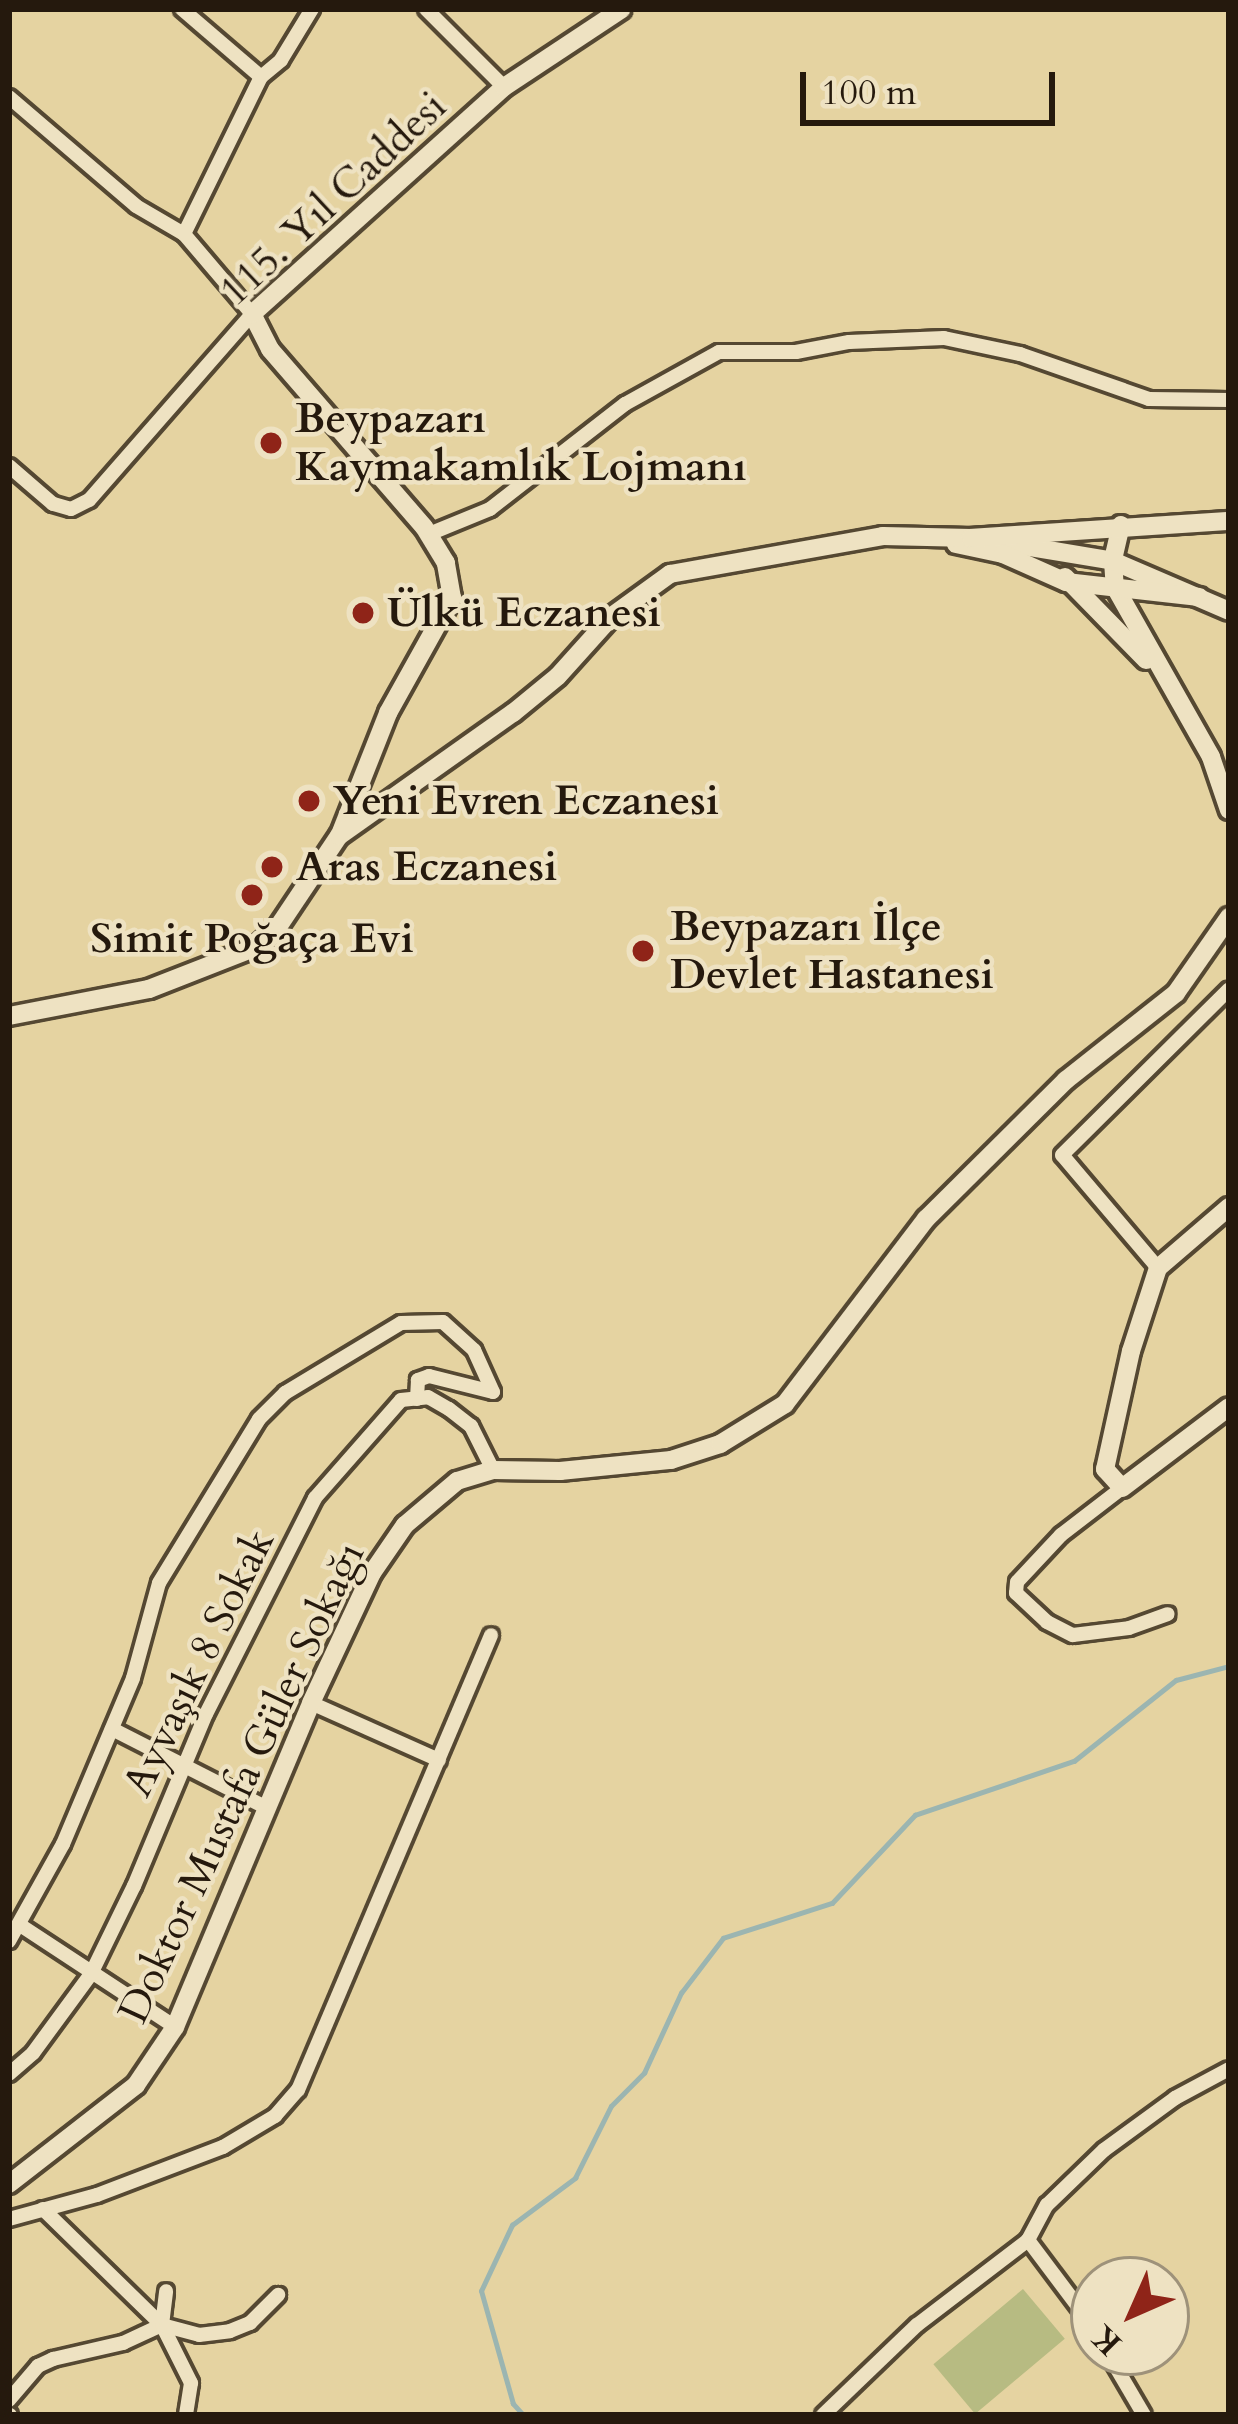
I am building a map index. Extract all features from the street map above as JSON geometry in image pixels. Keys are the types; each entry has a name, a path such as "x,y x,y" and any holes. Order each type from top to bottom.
{"street":[{"path":"182,9 261,76"},
{"path":"184,234 261,76 281,60 312,9"},
{"path":"426,9 504,87"},
{"name":"115. Yıl Caddesi","path":"9,466 53,504 71,509 88,500 252,314 504,87 619,10"},
{"path":"9,97 136,206 184,234 252,314 270,349 428,534 446,563 452,598 388,713 339,836 278,927 232,960 149,989 9,1016"},
{"path":"428,534 490,509 625,404 719,352 796,352 849,341 944,338 1020,354 1149,399 1229,400"},
{"path":"971,538 1229,521"},
{"path":"1065,552 1083,538 1120,525"},
{"path":"1120,525 1113,561 1115,587 1211,757 1229,810"},
{"path":"928,536 1003,554 1066,582 1199,598"},
{"path":"339,836 513,713 558,676 612,616 670,574 841,542 971,538 1113,561 1229,611"},
{"path":"1065,552 1066,582 1164,676"},
{"path":"417,1399 428,1397 471,1426 493,1470 560,1471 671,1460 720,1444 785,1404 926,1219 1066,1080 1176,993 1229,917"},
{"path":"1157,1268 1063,1155 1229,989"},
{"path":"1122,1488 1106,1469 1131,1351 1157,1268 1229,1207"},
{"name":"Ayvaşık 8 Sokak","path":"9,2074 33,2053 91,1974 134,1886 181,1767 315,1498 381,1417 401,1400 417,1399 418,1380 430,1376 493,1392 474,1350 443,1322 401,1323 285,1393 259,1419 159,1583 133,1678 112,1729"},
{"path":"1168,1614 1130,1628 1073,1635 1047,1622 1016,1593 1017,1582 1061,1535 1229,1407"},
{"name":"Doktor Mustafa Güler Sokağı","path":"9,2184 136,2085 175,2027 265,1807 372,1573 405,1526 458,1481 493,1470"},
{"path":"9,2219 97,2195 223,2147 275,2116 298,2090 491,1635"},
{"path":"311,1702 439,1760"},
{"path":"9,1941 63,1844 112,1729 265,1807"},
{"path":"20,1925 175,2027"},
{"path":"823,2415 917,2325 1028,2240 1046,2205 1104,2150 1175,2098 1229,2069"},
{"path":"43,2210 162,2325 191,2383 186,2415"},
{"path":"1028,2240 1070,2297"},
{"path":"162,2325 166,2291"},
{"path":"9,2400 38,2366 52,2359 123,2343 162,2325 216,2335 250,2323 278,2295"},
{"path":"1121,2376 1144,2415"}],"green space":[{"path":"1023,2289 1065,2339 975,2414 933,2364"}],"waterway":[{"path":"523,2415 513,2404 481,2291 512,2225 575,2178 611,2106 644,2073 681,1993 723,1938 832,1903 915,1815 1074,1761 1176,1680 1229,1666"}],"place":[{"name":"Beypazarı Kaymakamlık Lojmanı","path":"271,443"},
{"name":"Ülkü Eczanesi","path":"363,613"},
{"name":"Yeni Evren Eczanesi","path":"309,801"},
{"name":"Aras Eczanesi","path":"272,867"},
{"name":"Simit Poğaça Evi","path":"252,895"},
{"name":"Beypazarı İlçe Devlet Hastanesi","path":"643,951"}]}
